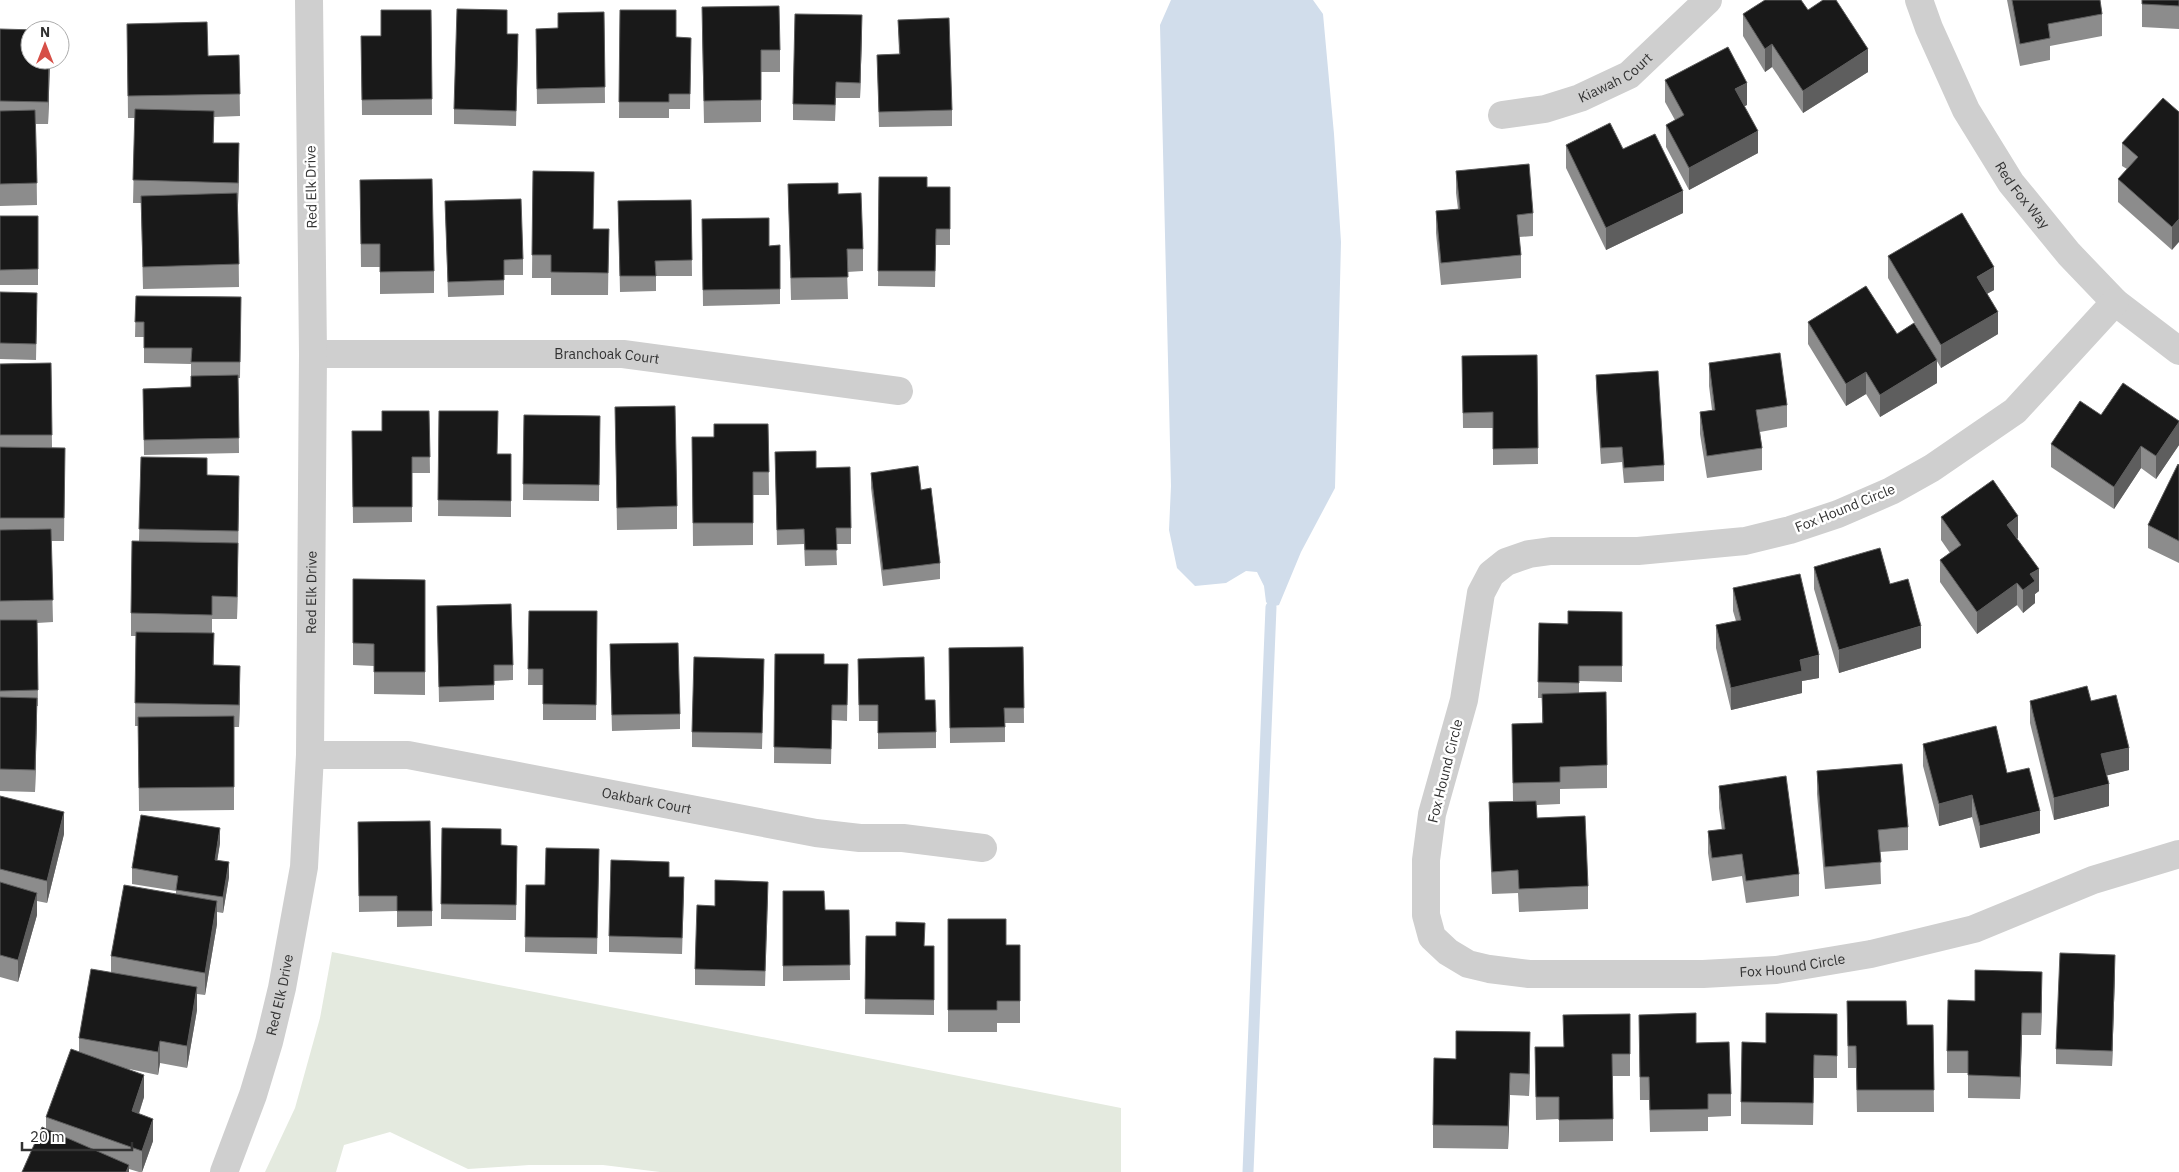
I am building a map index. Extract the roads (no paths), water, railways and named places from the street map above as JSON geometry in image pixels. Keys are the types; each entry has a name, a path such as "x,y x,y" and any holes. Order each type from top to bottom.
{"street":[{"name":"Red Elk Drive","path":"224,1172 253,1095 269,1042 282,988 304,867 310,755 313,354 309,0"},
{"name":"Kiawah Court","path":"1502,115 1545,109 1580,98 1629,75 1708,0"},
{"name":"Red Fox Way","path":"1919,0 1929,28 1966,110 2011,183 2069,254 2115,302 2179,350"},
{"name":"Fox Hound Circle","path":"2115,302 2015,411 1932,468 1882,495 1838,514 1790,530 1745,541 1638,551 1551,551 1529,554 1506,562 1491,574 1481,592 1464,700 1432,814 1426,860 1426,915 1432,937 1448,952 1468,964 1490,969 1529,974 1703,974 1776,970 1871,954 1974,929 2093,880 2179,854"},
{"name":"Branchoak Court","path":"313,354 623,354 899,391"},
{"name":"Oakbark Court","path":"310,755 408,755 816,833 860,838 903,838 983,848"}],"water":[{"path":"1171,0 1313,0 1323,14 1334,134 1341,242 1335,488 1301,552 1279,605 1271,607 1266,602 1264,586 1257,572 1246,571 1226,583 1195,586 1177,568 1169,530 1171,486 1160,25"}],"waterway":[{"path":"1248,1172 1271,607"}]}
